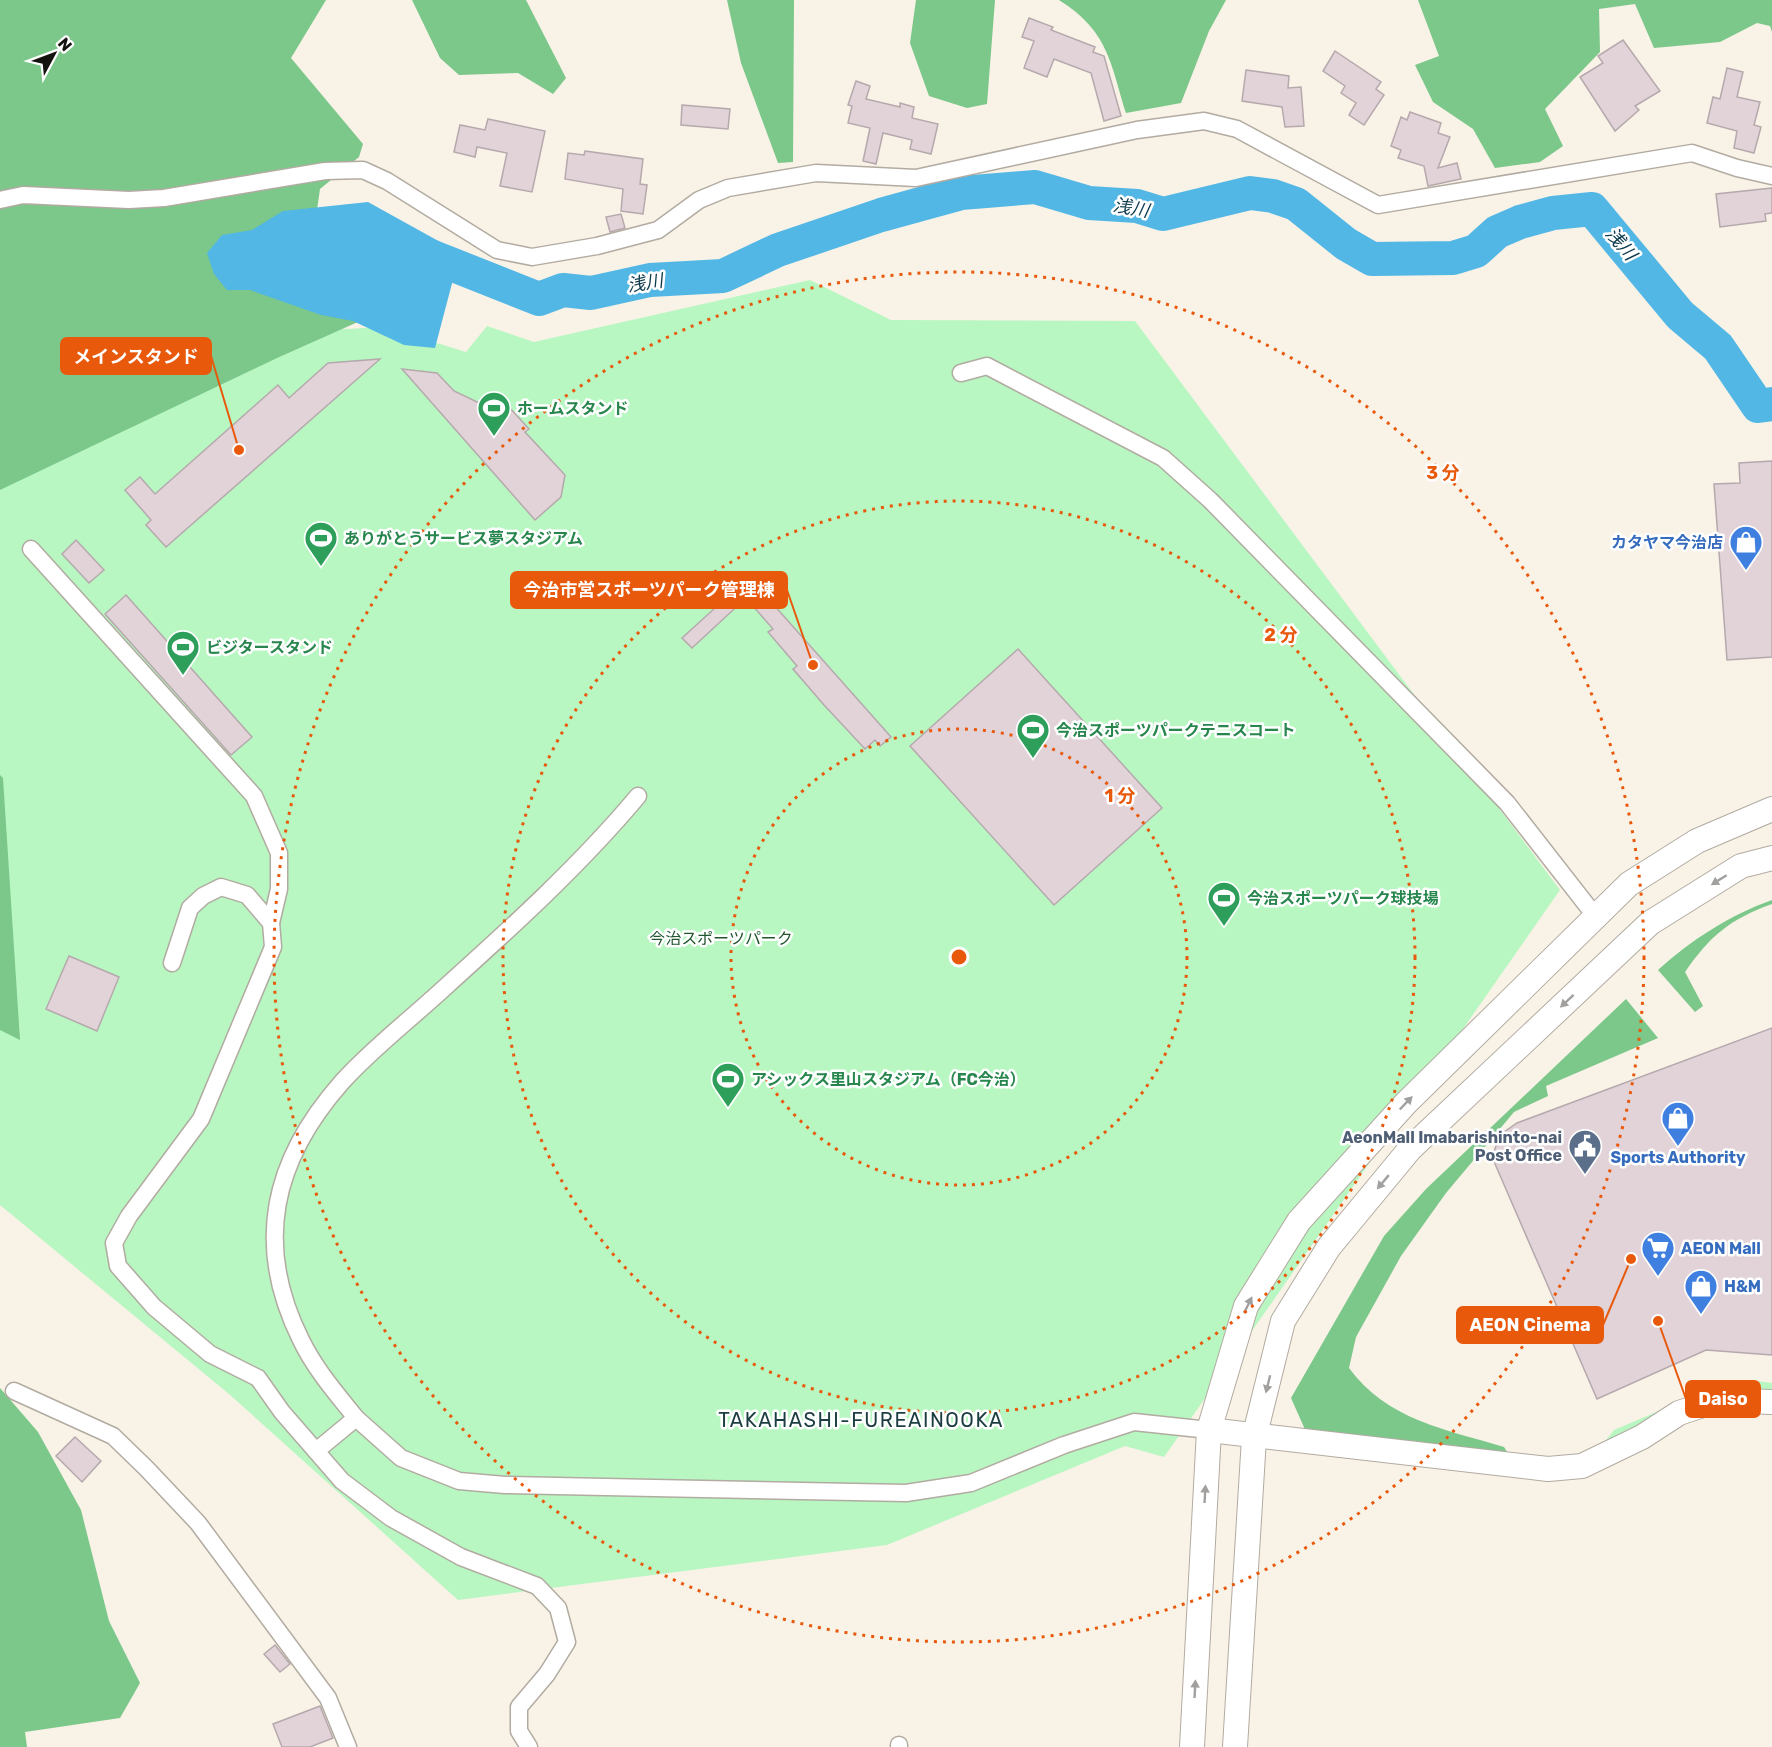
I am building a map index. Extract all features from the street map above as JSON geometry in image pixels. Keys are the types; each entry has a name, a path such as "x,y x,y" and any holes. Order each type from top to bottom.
{"street":[{"path":"0,200 23,195 89,199 164,198 325,171 363,170 497,249 532,258 597,246 658,230 699,200 728,188 816,173 916,178 1137,130 1204,121 1237,129 1378,205 1692,153 1737,168 1772,176"},
{"path":"962,373 987,366 1163,458 1210,500 1507,803 1596,917"},
{"path":"31,549 254,796 279,853 279,889 271,923 273,947 201,1119 129,1216 114,1243 118,1266 154,1308 210,1354 258,1378 282,1413 342,1481 391,1518 461,1557 537,1586 558,1608 567,1642 547,1674 519,1707 519,1731 529,1747"},
{"path":"638,796 610,829 572,867 343,1081 308,1126 291,1156 279,1189 274,1219 276,1257 285,1300 301,1339 318,1369 356,1418 401,1458 459,1481 505,1485 894,1492 971,1483 1064,1445 1134,1422 1209,1430 1254,1438 1548,1469 1582,1466 1642,1437 1679,1413 1718,1400 1772,1402"},
{"path":"1192,1747 1209,1430 1246,1306 1299,1221 1406,1103 1629,884 1697,841 1772,809"},
{"path":"1235,1747 1254,1438 1283,1321 1329,1246 1410,1149 1650,923 1741,866 1772,858"},
{"path":"172,963 190,908 203,896 221,887 247,896 271,923"},
{"path":"14,1391 113,1436 198,1523 328,1698 348,1747"},
{"path":"316,1451 356,1418"}],"green space":[{"path":"0,0 326,0 291,58 363,144 359,157 320,189 315,224 405,301 277,358 0,490"},
{"path":"412,0 526,0 566,78 553,94 518,73 459,75 440,58"},
{"path":"727,0 794,0 793,162 778,163 741,63"},
{"path":"916,0 995,0 987,104 967,108 929,96 910,43"},
{"path":"1059,0 1226,0 1209,31 1181,103 1126,113 1111,63 1098,36 1088,23"},
{"path":"1418,0 1772,0 1772,32 1770,26 1757,23 1720,42 1654,48 1635,4 1599,9 1600,52 1545,109 1563,146 1540,162 1495,168 1473,129 1433,102 1415,65 1439,56"},
{"name":"今治スポーツパーク","path":"810,280 891,320 1135,321 1560,890 1164,1457 1125,1446 887,1545 458,1600 229,1394 0,1205 0,447 306,331 385,327 466,352 487,326 534,342"},
{"path":"0,775 3,778 20,1040 0,1030"},
{"path":"1772,900 1772,904 1744,916 1722,930 1703,948 1685,972 1703,1006 1695,1012 1658,970 1712,929"},
{"path":"1626,999 1658,1038 1546,1086 1548,1096 1514,1112 1446,1193 1401,1256 1356,1337 1349,1368 1364,1386 1381,1400 1399,1411 1439,1428 1504,1447 1513,1461 1307,1434 1291,1398 1384,1236 1426,1189"},
{"path":"1757,1381 1772,1383 1772,1396 1603,1444 1614,1430 1687,1399"},
{"path":"0,1388 38,1432 81,1510 109,1621 140,1683 120,1718 25,1732 27,1747 0,1747"}],"water":[{"path":"368,202 460,253 435,348 404,345 353,321 321,315 250,290 227,290 214,274 207,253 222,235 252,230 283,211"}],"building":[{"path":"1029,18 1053,27 1051,30 1095,47 1093,52 1104,56 1121,116 1104,121 1091,73 1054,59 1047,77 1024,68 1034,41 1022,37"},
{"path":"1623,40 1660,91 1635,106 1639,110 1615,131 1580,77 1603,63 1598,56"},
{"path":"1335,51 1381,82 1376,89 1384,95 1364,125 1349,115 1356,103 1341,93 1345,86 1323,71"},
{"path":"1727,68 1743,72 1737,97 1760,102 1754,125 1761,127 1754,153 1734,148 1737,131 1707,123 1713,97 1720,99"},
{"path":"1246,70 1289,76 1288,88 1301,87 1304,126 1285,127 1282,107 1242,101"},
{"path":"856,81 870,86 866,99 900,107 900,103 914,107 912,118 938,124 931,154 910,149 912,140 883,133 876,164 863,161 870,128 848,123 852,106 848,105"},
{"path":"682,105 730,109 728,129 681,125"},
{"path":"1410,112 1441,123 1438,133 1450,137 1438,168 1457,163 1461,179 1428,186 1424,166 1398,158 1401,150 1391,146 1401,117 1407,120"},
{"path":"488,119 545,131 532,192 500,186 507,153 477,147 475,157 454,152 460,125 485,130"},
{"path":"585,151 643,159 640,184 647,185 643,214 621,211 623,189 565,179 568,153 584,155"},
{"path":"1772,188 1772,213 1765,214 1766,221 1720,227 1716,194"},
{"path":"621,214 625,228 610,232 606,217"},
{"path":"380,359 166,547 146,525 151,520 125,490 140,477 155,494 278,385 289,398 328,363"},
{"path":"402,369 437,373 454,391 477,402 495,401 505,411 509,407 529,429 525,432 565,475 561,497 535,520"},
{"name":"カタヤマ今治店","path":"1772,461 1772,657 1727,660 1714,484 1740,483 1739,463"},
{"path":"76,540 104,570 89,583 62,554"},
{"path":"768,577 758,587 891,737 880,746 875,740 865,749 824,705 793,669 797,666 768,632 773,629 746,598 692,648 682,638 737,588 734,584 746,585"},
{"path":"126,595 252,737 231,755 105,614"},
{"path":"1018,649 1162,808 1054,905 910,746"},
{"path":"69,956 119,977 97,1031 46,1009"},
{"name":"AEON Mall","path":"1772,1028 1772,1355 1706,1350 1597,1399 1492,1157 1500,1135 1517,1123"},
{"path":"75,1437 101,1461 82,1482 56,1456"},
{"path":"275,1645 290,1664 280,1672 264,1654"},
{"path":"320,1706 333,1738 310,1747 282,1747 273,1724"}],"waterway":[{"name":"浅川","path":"428,255 539,299 563,290 591,293 650,280 723,276 778,250 881,215 961,193 1035,187 1089,203 1137,206 1163,214 1250,193 1273,196 1296,204 1346,244 1372,259 1453,258 1476,251 1497,232 1520,222 1553,213 1592,209 1680,315 1718,347 1758,406 1772,404"}],"place":[{"name":"ホームスタンド","path":"494,437"},
{"name":"メインスタンド","path":"239,450"},
{"name":"ありがとうサービス夢スタジアム","path":"321,567"},
{"name":"カタヤマ今治店","path":"1746,571"},
{"name":"今治市営スポーツパーク管理棟","path":"813,665"},
{"name":"ビジタースタンド","path":"183,676"},
{"name":"今治スポーツパークテニスコート","path":"1033,759"},
{"name":"今治スポーツパーク球技場","path":"1224,927"},
{"name":"アシックス里山スタジアム（FC今治）","path":"728,1108"},
{"name":"Sports Authority","path":"1678,1147"},
{"name":"AeonMall Imabarishinto-nai Post Office","path":"1585,1175"},
{"name":"AEON Cinema","path":"1631,1259"},
{"name":"AEON Mall","path":"1658,1277"},
{"name":"H&M","path":"1701,1315"},
{"name":"Daiso","path":"1658,1321"}],"district":[{"name":"TAKAHASHI-FUREAINOOKA","path":"861,1420"}]}
